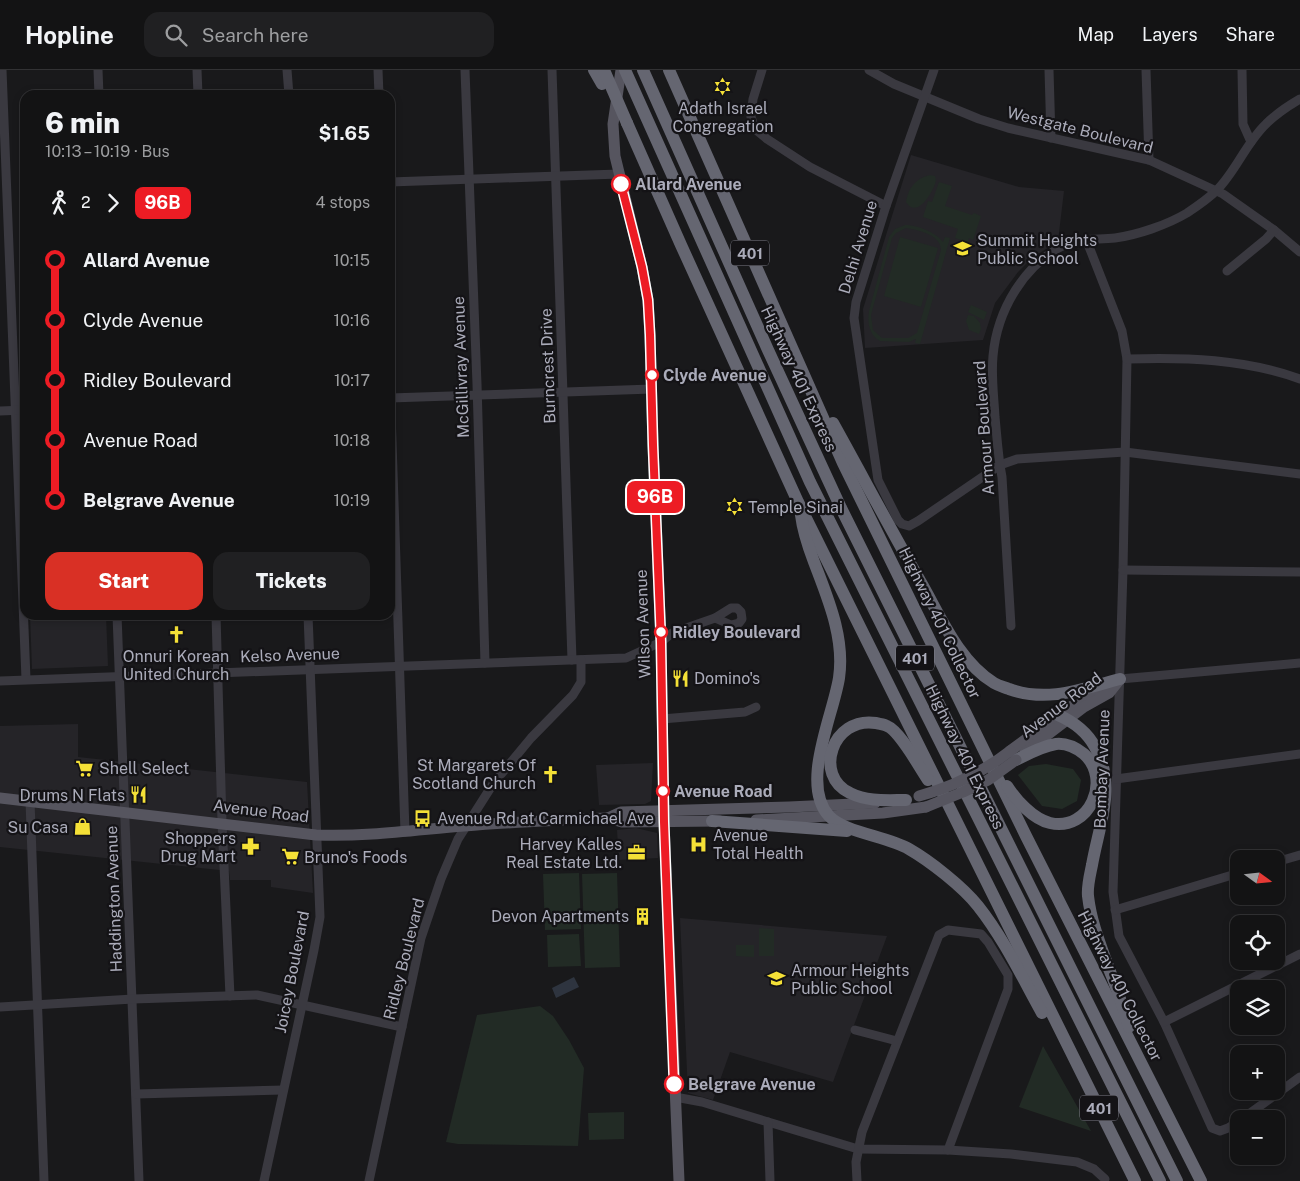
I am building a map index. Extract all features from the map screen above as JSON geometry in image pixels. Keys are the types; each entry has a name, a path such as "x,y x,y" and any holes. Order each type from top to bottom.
{"highway":[{"path":"594,70 627,127"},
{"name":"401","path":"604,70 627,127 801,508 1135,1181"},
{"name":"Highway 401 Express","path":"625,70 810,482 1160,1181"},
{"name":"Highway 401 Express","path":"643,70 771,358 841,508 1177,1181"},
{"name":"Highway 401 Collector","path":"669,70 842,463 988,759 1202,1181"},
{"path":"809,389 833,424 947,629 973,666 995,684 1018,692 1041,696 1069,693 1120,679"},
{"path":"801,508 802,530 831,606 841,651 839,679 818,766 818,797 829,816 843,826 887,839 907,848 925,859 978,905 1002,941 1046,1020 1062,1035"},
{"path":"1063,717 1091,740 1105,768 1106,800 1094,854 1088,893 1092,923 1135,1042 1136,1053"},
{"path":"906,800 866,799 849,793 839,785 833,774 830,762 832,749 838,736 851,725 864,722 888,726 901,738 931,786 943,797"},
{"path":"988,759 1011,792 1038,818 1050,823 1062,823 1078,818 1090,807 1096,793 1097,777 1089,758 1077,748 1066,744 1055,744 1013,755"},
{"path":"712,821 864,832"}],"main road":[{"name":"Wilson Avenue","path":"621,70 613,124 615,156 642,267 650,335 661,642 664,816 679,1181"},
{"name":"Avenue Road","path":"664,816 712,821 884,814 926,807 988,780 1013,755 1063,717 1108,693 1120,679"},
{"name":"Avenue Road","path":"0,798 348,836 466,826 608,818 622,822 664,816 906,800 948,788 997,761 1013,755"}],"street":[{"path":"2,70 20,545"},
{"path":"98,70 99,90"},
{"path":"198,70 198,90"},
{"path":"288,70 289,90"},
{"path":"378,70 379,90"},
{"name":"McGillivray Avenue","path":"465,70 485,663"},
{"name":"Burncrest Drive","path":"552,70 564,392 577,660"},
{"path":"762,70 753,100 751,117 755,128 767,139 810,167 886,206"},
{"name":"Westgate Boulevard","path":"869,70 894,84 979,119 1008,128 1150,160 1216,191 1274,230 1300,252"},
{"name":"Delhi Avenue","path":"934,70 886,206 856,302 854,318 878,480 898,520 902,524 909,526 1000,465"},
{"path":"1049,70 1051,138"},
{"path":"1146,70 1150,160"},
{"path":"1242,70 1243,124 1251,142"},
{"name":"Armour Boulevard","path":"1011,626 1002,477 992,374 997,335 1006,309 1017,288 1042,260 1067,244 1086,239 1115,238 1148,230 1186,213 1216,191 1266,124 1300,99"},
{"path":"395,182 618,174"},
{"path":"1227,271 1266,239 1274,230"},
{"name":"Bombay Avenue","path":"1086,239 1122,331 1127,359 1123,570 1113,892 1119,936 1164,1022 1212,1128 1220,1131 1230,1127"},
{"path":"1127,359 1179,359 1239,363 1300,379"},
{"path":"395,398 652,389"},
{"path":"0,411 20,410"},
{"path":"1000,465 1017,459 1125,452 1300,474"},
{"path":"395,547 405,832"},
{"path":"1123,570 1300,572"},
{"path":"577,660 626,658 661,642 672,633 715,618"},
{"path":"23,620 26,680"},
{"name":"Haddington Avenue","path":"117,620 139,1181"},
{"path":"216,620 222,822 230,996"},
{"name":"Joicey Boulevard","path":"264,1181 320,918 308,620"},
{"name":"Kelso Avenue","path":"0,681 119,675 309,671 577,660"},
{"name":"Ridley Boulevard","path":"369,1181 428,916 458,839 486,794 504,770 531,738 573,695 581,682 577,660"},
{"path":"1120,679 1300,663"},
{"path":"662,720 745,712 756,707"},
{"path":"1116,779 1300,754"},
{"path":"30,801 44,1181"},
{"path":"1285,859 1300,855"},
{"path":"1115,910 1230,876"},
{"path":"857,1181 858,1149 862,1132 939,935 948,930 980,934 988,942 1008,975 1008,989 948,1150"},
{"path":"1164,1022 1300,954"},
{"path":"0,1007 133,999 257,995 402,1027"},
{"path":"855,1030 897,1041"},
{"path":"1254,1110 1300,1077"},
{"path":"136,1094 283,1090"},
{"path":"675,1097 702,1102 858,1149 948,1150 1011,1154 1077,1162 1094,1169 1105,1179"},
{"path":"768,1122 770,1181"}],"shaded area":[{"name":"Summit Heights Public School","path":"911,155 1019,187 1064,191 1058,241 1032,258 1018,272 995,303 983,340 865,348 863,309"},
{"path":"930,175 935,176 936,180 929,197 920,206 910,207 906,202 911,188 917,181"},
{"path":"939,182 952,186 945,206 981,216 973,240 969,238 968,242 955,238 958,229 923,217 928,201 932,202"},
{"path":"910,225 931,232 943,242 945,237 950,238 920,344 915,343 916,339 909,342 880,341 871,332 869,324 869,311 889,237 895,229","holes":["906,228 923,232 933,237 940,245 941,250 917,333 908,338 882,338 873,330 871,315 892,238 896,233"]},
{"path":"900,237 938,248 921,307 884,296"},
{"path":"971,305 987,312 984,320 968,312"},
{"path":"968,315 974,316 980,323 981,329 979,334 969,330 966,321"},
{"path":"30,620 106,620 108,666 32,669"},
{"path":"78,724 78,757 307,782 313,893 271,887 271,880 230,880 229,871 0,847 0,726"},
{"path":"653,763 651,801 645,804 599,805 596,765"},
{"path":"1046,764 1073,769 1081,780 1077,801 1062,809 1042,806 1018,775 1029,766"},
{"path":"636,828 657,833 658,858 619,860 617,830"},
{"path":"579,873 581,929 545,930 543,874"},
{"path":"617,873 620,967 585,968 582,874"},
{"name":"Armour Heights Public School","path":"680,918 887,936 833,1082 730,1052 713,1100 688,1093"},
{"path":"759,928 774,929 774,956 759,956"},
{"path":"579,934 581,966 548,967 547,935"},
{"path":"736,945 754,945 754,957 736,956"},
{"path":"574,977 579,987 556,998 552,988"},
{"path":"540,1006 553,1016 584,1068 578,1146 458,1144 446,1142 477,1015"},
{"path":"1043,1046 1091,1131 1019,1107"},
{"path":"624,1112 624,1139 589,1140 588,1113"}],"bus line":[{"name":"96B","path":"621,184 642,267 648,300 661,642 664,822 674,1084"}],"place":[{"name":"Adath Israel Congregation","path":"723,86"},
{"name":"Allard Avenue","path":"621,184"},
{"name":"Summit Heights Public School","path":"963,249"},
{"name":"Clyde Avenue","path":"652,375"},
{"name":"Temple Sinai","path":"734,507"},
{"name":"Ridley Boulevard","path":"661,632"},
{"name":"Onnuri Korean United Church","path":"176,635"},
{"name":"Domino's","path":"680,678"},
{"name":"Shell Select","path":"85,768"},
{"name":"St Margarets Of Scotland Church","path":"550,774"},
{"name":"Avenue Road","path":"663,791"},
{"name":"Drums N Flats","path":"139,795"},
{"name":"Avenue Rd at Carmichael Ave","path":"423,818"},
{"name":"Su Casa","path":"82,827"},
{"name":"Avenue Total Health","path":"699,844"},
{"name":"Shoppers Drug Mart","path":"250,847"},
{"name":"Harvey Kalles Real Estate Ltd.","path":"636,853"},
{"name":"Bruno's Foods","path":"290,857"},
{"name":"Devon Apartments","path":"643,916"},
{"name":"Armour Heights Public School","path":"777,979"},
{"name":"Belgrave Avenue","path":"674,1084"}]}
